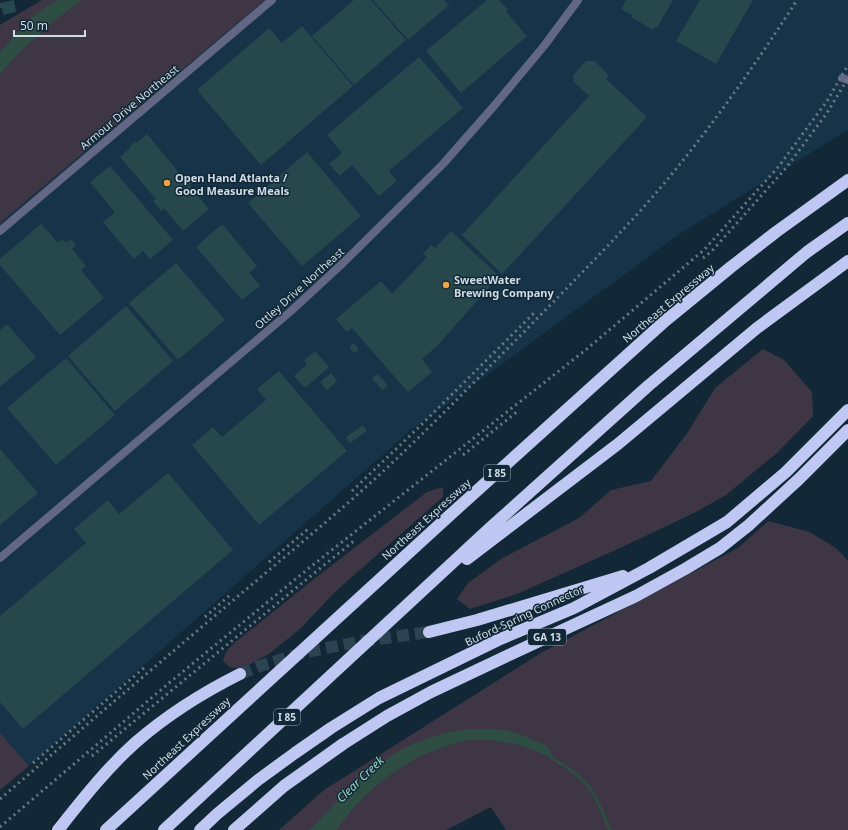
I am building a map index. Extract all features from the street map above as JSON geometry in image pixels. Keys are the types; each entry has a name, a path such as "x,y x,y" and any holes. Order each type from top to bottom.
{"highway":[{"name":"Northeast Expressway","path":"106,830 450,515 665,321 731,267 848,180"},
{"name":"I 85","path":"164,830 508,512 648,386 807,252 848,223"},
{"path":"409,604 618,444 757,328 848,261"},
{"name":"Buford-Spring Connector","path":"200,830 264,775 331,728 379,698 498,640 574,608 649,568 727,522 786,472 848,410"},
{"name":"GA 13","path":"234,830 284,786 343,744 387,716 431,692 495,661 636,596 720,548 749,525 799,479 848,430"},
{"path":"429,632 477,620 649,568"},
{"path":"58,830 101,778 136,743 157,725 197,697 240,674"}],"street":[{"name":"Armour Drive Northeast","path":"0,231 272,0"},
{"name":"Ottley Drive Northeast","path":"0,558 285,316 343,263 443,164 544,46 578,0"}],"shaded area":[{"path":"42,0 265,0 0,223 0,25"},
{"path":"57,0 82,0 49,25 14,58 0,74 0,52 32,17"},
{"path":"265,0 848,0 848,130 681,233 410,431 29,766 0,733 0,223"},
{"path":"763,349 784,360 812,392 813,416 778,452 726,495 696,512 620,548 517,594 470,609 457,599 468,583 501,559 579,518 611,490 651,481 688,432 715,388"},
{"path":"443,487 443,497 337,590 300,629 270,653 244,668 231,668 223,661 226,652 233,644 314,579 427,492"},
{"path":"768,521 810,532 837,549 848,561 848,830 506,830 491,807 446,830 279,830 324,790 541,653 738,548"},
{"path":"459,730 506,730 525,736 545,745 555,760 528,748 501,741 477,740 450,745 418,758 396,770 359,802 336,830 309,830 358,781 394,754 413,744 434,736"},
{"path":"0,733 29,766 0,790"}],"building":[{"path":"14,0 16,12 3,15 2,8 0,8 0,3"},
{"path":"354,0 371,0 406,40 354,85 312,36"},
{"path":"373,0 444,0 449,5 408,40"},
{"path":"487,0 499,0 508,10 506,12 527,36 461,93 426,51"},
{"path":"626,0 673,0 657,28 655,27 653,30 631,17 632,15 621,9"},
{"path":"700,0 753,0 716,64 676,41"},
{"path":"302,26 353,86 261,165 197,90 269,28 282,43"},
{"path":"419,57 463,108 389,171 397,181 379,196 352,165 340,176 329,164 342,153 327,135"},
{"path":"586,61 595,61 609,75 606,79 647,117 502,274 462,235 589,96 574,82 573,75"},
{"name":"Open Hand Atlanta / Good Measure Meals","path":"147,134 184,179 191,178 194,182 189,185 209,209 183,231 164,208 161,211 153,201 156,199 120,157 135,141 136,143"},
{"path":"307,152 361,216 302,266 248,203"},
{"path":"110,166 173,240 150,259 143,251 134,259 103,222 115,212 90,182"},
{"path":"41,224 58,243 63,239 66,243 71,239 76,245 72,249 86,266 81,270 104,298 60,335 0,265 0,259"},
{"path":"222,224 257,266 249,273 260,286 242,300 196,247"},
{"path":"451,231 499,276 437,346 422,359 432,372 408,392 352,328 347,332 336,319 381,281 392,294 427,257 423,254 431,245 435,248"},
{"path":"176,263 225,320 178,360 129,303"},
{"path":"126,306 173,361 115,411 68,356"},
{"path":"7,324 36,357 0,387 0,330"},
{"path":"354,343 359,350 354,353 349,347"},
{"path":"315,351 329,367 305,388 294,376 307,364 304,360"},
{"path":"66,358 115,415 56,465 7,408"},
{"path":"279,371 347,451 259,525 192,445 213,427 222,437 266,400 257,389"},
{"path":"331,373 337,381 327,390 320,382"},
{"path":"378,374 388,386 382,390 372,378"},
{"path":"363,425 367,431 350,443 346,437"},
{"path":"0,449 38,493 0,525"},
{"path":"168,473 233,550 23,729 0,702 0,616 86,543 74,529 108,500 119,514"}],"waterway":[{"path":"553,759 574,772 587,785 596,799 610,830"}],"tunnel":[{"path":"240,674 260,666 306,652 364,641 429,632"}],"railway":[{"path":"0,799 338,512 449,408 641,210 683,160 723,108 797,0"},
{"path":"0,827 169,683 309,568 588,348 705,249 779,166 827,101 848,65"},
{"path":"703,258 712,251 786,168 827,113 848,78"},
{"path":"352,491 534,313"},
{"path":"463,455 518,411"},
{"path":"269,562 308,529"},
{"path":"92,756 355,540"},
{"path":"205,617 230,595"},
{"path":"33,763 145,667"}],"place":[{"name":"Open Hand Atlanta / Good Measure Meals","path":"167,183"},
{"name":"SweetWater Brewing Company","path":"446,285"}],"water label":[{"name":"Clear Creek","path":"360,779"}]}
